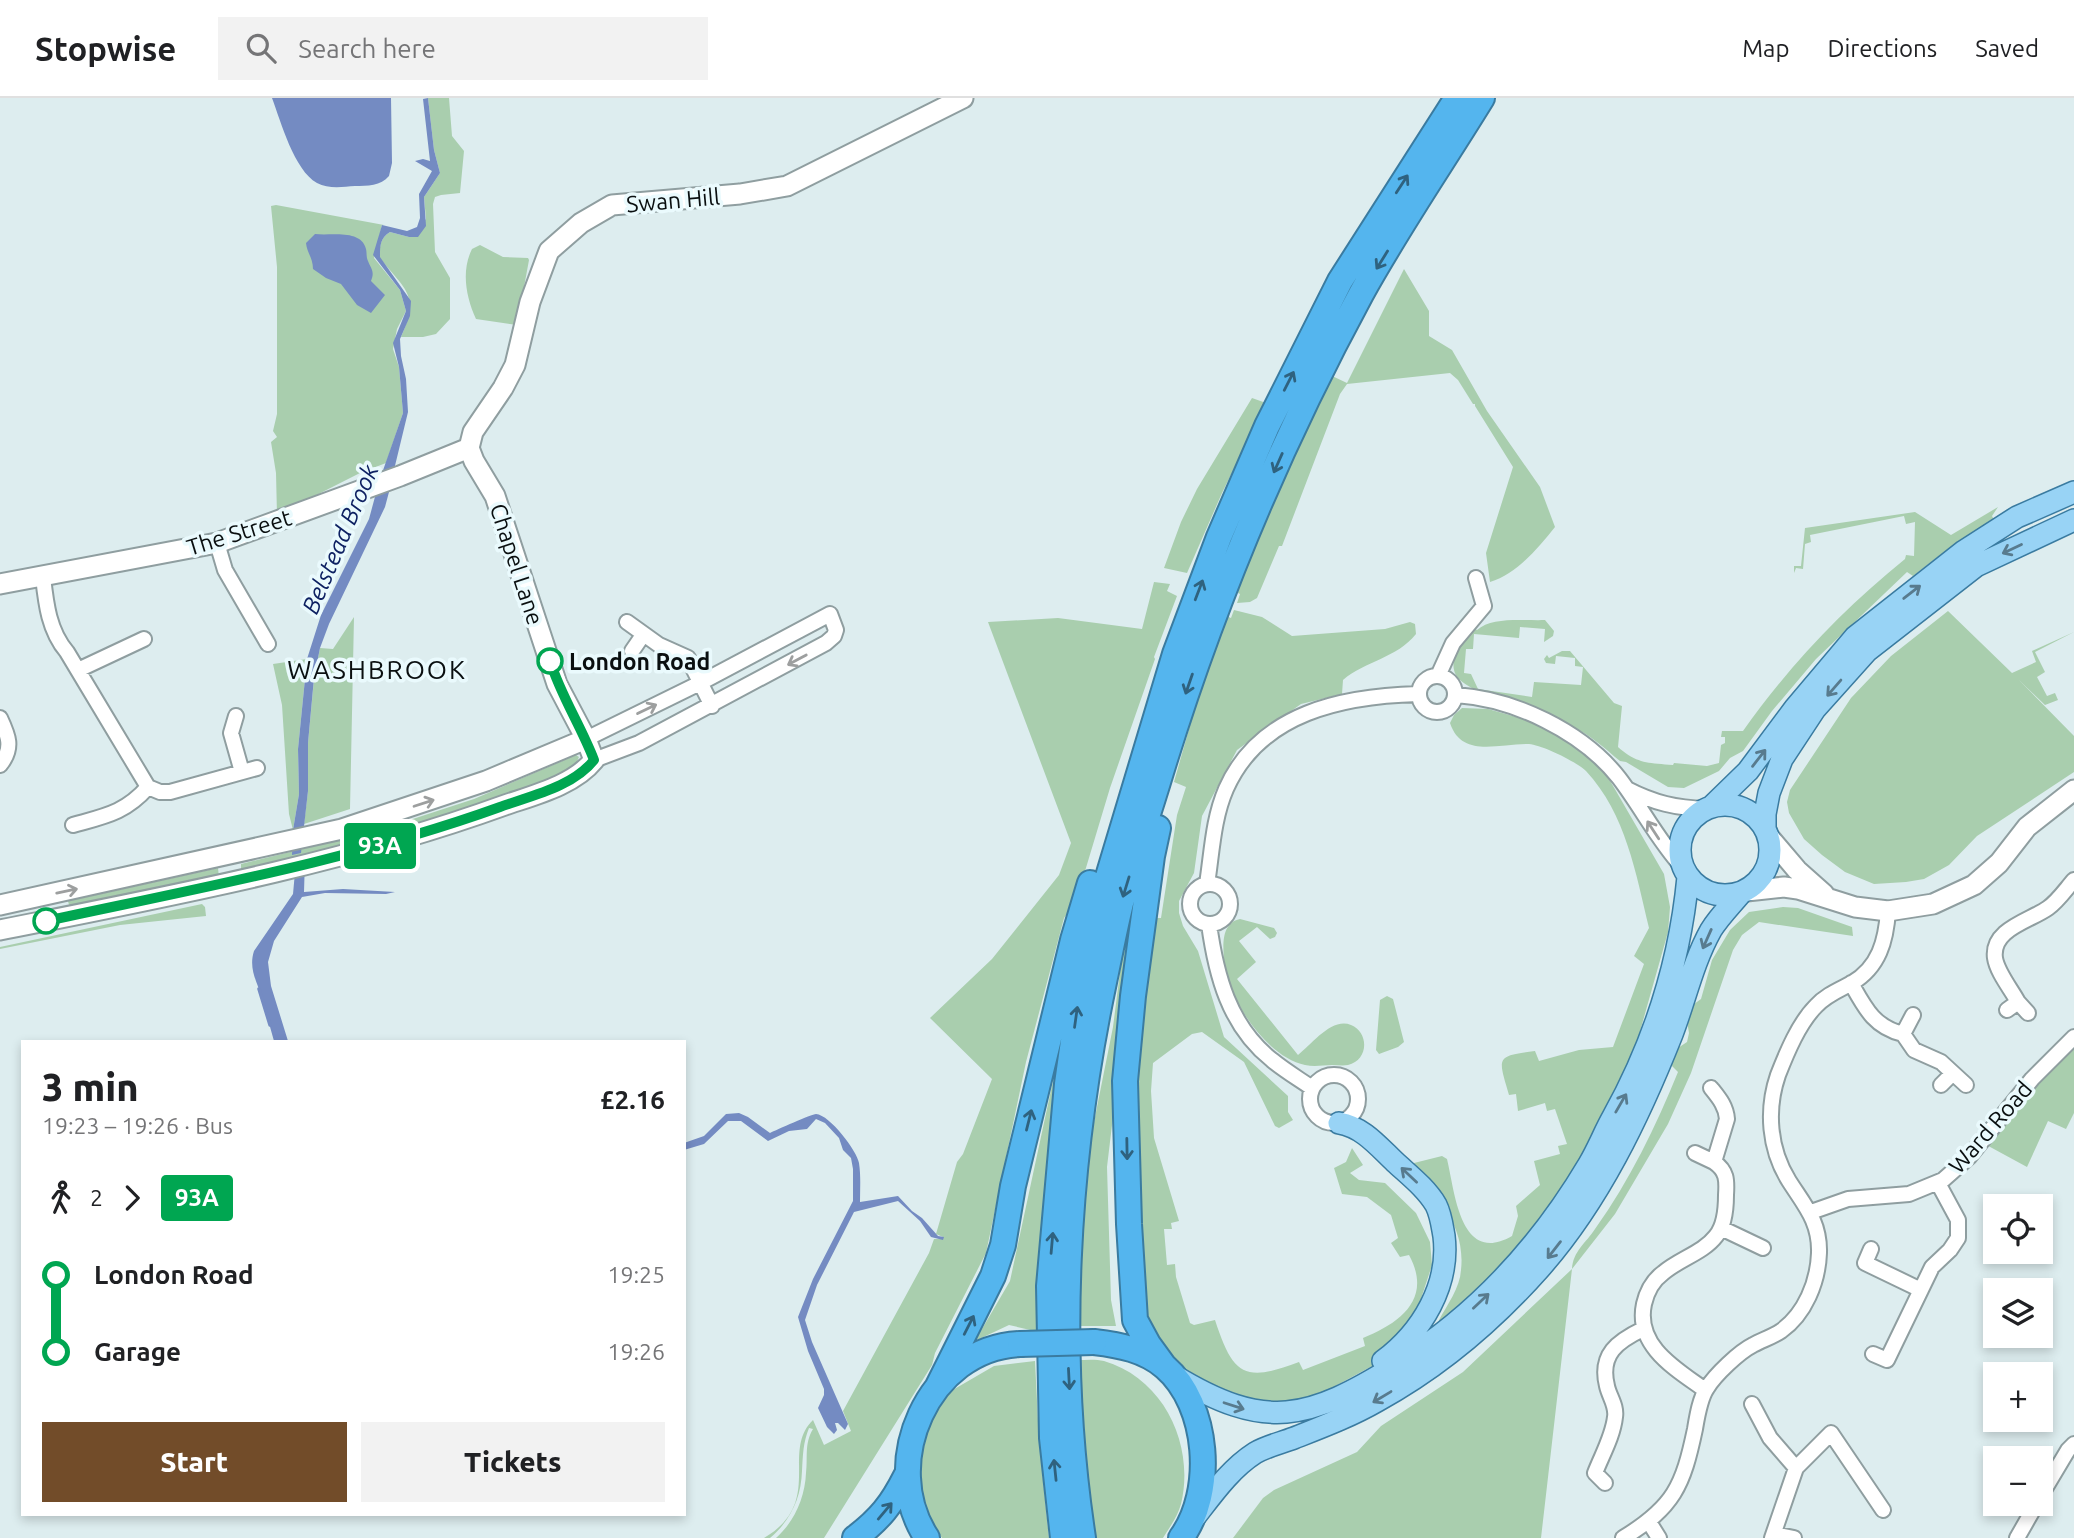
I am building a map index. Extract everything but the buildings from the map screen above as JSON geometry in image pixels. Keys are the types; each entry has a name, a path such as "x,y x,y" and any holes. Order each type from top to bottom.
{"highway":[{"path":"1063,1538 1052,1438 1049,1286 1067,1084 1079,999 1104,890 1175,654 1219,537 1279,402 1340,281 1457,98"},
{"path":"1083,1538 1073,1458 1067,1357 1068,1277 1082,1109 1097,1016 1121,902 1174,728 1243,542 1294,427 1362,292 1482,98"},
{"path":"927,1538 914,1512 906,1476 910,1444 915,1427 993,1276 1003,1245 1013,1186 1073,940 1112,811 1151,698 1175,654"},
{"path":"1174,728 1172,766 1152,856 1133,996 1125,1081 1135,1320 1188,1400 1202,1442 1204,1465 1198,1507 1186,1531"},
{"path":"938,1386 977,1353 1006,1344 1020,1343 1094,1342 1133,1349 1146,1354 1168,1371"},
{"path":"855,1538 874,1524 891,1504 906,1476"}],"main road":[{"path":"1168,1371 1220,1401 1247,1410 1289,1412 1318,1406 1369,1382 1416,1353 1464,1317 1510,1272 1562,1207 1590,1163 1641,1061 1662,1006 1679,939 1686,873 1680,853 1684,832 1696,815 1709,808 1748,771 1802,699 1855,637 1964,551 2017,517 2074,492"},
{"path":"1186,1531 1227,1477 1246,1460 1268,1447 1377,1401 1429,1368 1480,1329 1541,1266 1594,1195 1638,1113 1668,1045 1709,933 1744,892 1761,879 1769,864 1771,852 1765,814 1769,793 1782,759 1815,709 1867,651 1976,566 2074,520"},
{"path":"1709,808 1736,806 1748,811 1767,833"},
{"path":"1686,873 1707,892 1720,895 1744,892"},
{"path":"1318,1406 1333,1393 1386,1359 1404,1343 1431,1306 1439,1287 1446,1253 1441,1217 1431,1198 1360,1130 1339,1123"}],"street":[{"name":"Swan Hill","path":"469,448 474,432 503,388 514,365 530,303 549,251 581,223 612,205 740,194 787,186 963,98"},
{"name":"The Street","path":"0,583 217,542 376,485 469,448"},
{"name":"Chapel Lane","path":"469,448 495,496 557,684 594,760"},
{"path":"217,542 225,570 268,644"},
{"path":"43,577 50,621 57,640 148,787 160,792 170,792 257,768"},
{"path":"1438,676 1454,643 1484,606 1476,579"},
{"path":"0,905 342,829 456,792 586,739 701,683 830,614 836,630 826,643 712,706 639,743 594,760 583,772 560,785 512,803 376,848 0,930"},
{"path":"627,622 659,645 688,658 712,706"},
{"path":"632,650 643,635"},
{"path":"78,670 144,639"},
{"path":"1438,676 1452,683 1456,695 1450,707 1437,713 1425,708 1418,694 1423,682 1438,676"},
{"path":"1207,884 1215,824 1227,787 1250,753 1264,739 1298,716 1336,704 1381,695 1418,694"},
{"path":"1456,695 1470,696 1518,710 1573,735 1598,755 1626,788 1664,848 1686,873"},
{"path":"236,716 231,733 242,772"},
{"path":"0,719 10,744 0,765"},
{"path":"73,825 118,812 148,787"},
{"path":"1626,788 1666,806 1709,808"},
{"path":"1744,892 1784,887 1855,906 1888,911 1933,904 1974,885 1998,863 2027,827 2074,790"},
{"path":"1767,833 1797,870 1829,898"},
{"path":"2018,1008 1995,961 1994,949 2000,938 2012,928 2046,910 2074,880"},
{"path":"1207,884 1224,891 1230,905 1222,919 1209,924 1196,919 1190,908 1194,891 1207,884"},
{"path":"1623,1538 1649,1522 1664,1508 1677,1489 1686,1468 1705,1390 1750,1346 1782,1330 1807,1299 1815,1278 1819,1255 1818,1232 1811,1212 1787,1178 1777,1157 1771,1125 1772,1100 1783,1063 1809,1014 1822,1000 1851,984 1870,967 1882,948 1888,911"},
{"path":"1209,924 1219,977 1240,1024 1270,1059 1312,1088"},
{"path":"1851,984 1877,1021 1887,1030 1903,1034 1914,1050 1941,1062 1965,1085"},
{"path":"1903,1034 1913,1015"},
{"name":"Ward Road","path":"1811,1212 1848,1199 1900,1196 1938,1183 1969,1157 2032,1079 2074,1037"},
{"path":"1941,1085 1952,1074"},
{"path":"1330,1075 1338,1075 1351,1082 1356,1088 1358,1103 1352,1116 1339,1123 1322,1121 1312,1111 1312,1088 1330,1075"},
{"path":"1711,1088 1723,1103 1727,1119 1714,1162"},
{"path":"1695,1153 1714,1162 1726,1175 1726,1203 1721,1228 1706,1246 1665,1270 1653,1281 1642,1311 1643,1329 1655,1350 1672,1368 1705,1390"},
{"path":"1873,1354 1887,1360 1932,1267 1953,1247 1959,1234 1956,1216 1938,1183"},
{"path":"1721,1228 1763,1248"},
{"path":"1871,1250 1865,1263 1921,1290"},
{"path":"1605,1483 1595,1473 1612,1432 1616,1414 1606,1384 1606,1361 1614,1346 1622,1339 1643,1329"},
{"path":"1752,1404 1770,1438 1796,1468"},
{"path":"1794,1538 1773,1536 1796,1468 1831,1433 1883,1510"},
{"path":"2053,1475 2074,1444"},
{"path":"2017,1538 2030,1516"},
{"path":"1649,1522 1659,1538"}],"green space":[{"path":"428,98 449,98 452,136 464,151 460,193 435,197 433,204 435,252 450,278 450,319 436,334 401,337 407,323 410,302 403,286 379,257 382,240 387,234 390,232 409,237 426,219 424,197 440,173 434,150"},
{"path":"271,206 384,225 374,258 400,290 406,311 397,329 393,349 399,367 403,413 386,463 360,473 277,515 276,473 271,442 277,437 273,431 277,414 277,267"},
{"path":"480,245 503,257 529,260 517,325 476,319 467,293 466,275 472,249"},
{"path":"1404,269 1429,311 1429,336 1452,350 1487,411 1540,487 1555,527 1518,567 1490,582 1486,553 1513,467 1458,380 1450,373 1347,384 1340,394 1282,546 1279,546 1257,598 1250,602 1237,603 1240,594 1234,591 1330,375 1347,383"},
{"path":"1252,398 1266,403 1187,573 1164,568 1197,489"},
{"path":"1998,507 1992,516 1995,522 1944,552 1913,576 1907,572 1816,659 1772,711 1743,751 1730,758 1719,771 1684,788 1668,787 1620,761 1579,730 1475,690 1456,675 1454,669 1455,656 1474,628 1477,630 1500,621 1545,620 1554,631 1553,636 1544,642 1545,629 1520,627 1519,638 1474,634 1473,649 1466,649 1464,673 1471,674 1478,689 1532,697 1534,682 1581,685 1583,667 1575,666 1575,658 1556,656 1555,664 1546,663 1544,659 1547,655 1549,658 1562,651 1570,651 1614,703 1622,706 1618,747 1625,753 1637,760 1657,764 1707,766 1719,763 1721,745 1725,743 1725,737 1721,737 1722,731 1743,731 1798,661 1839,618 1905,559 1906,555 1914,556 1915,522 1906,524 1904,516 1810,535 1811,542 1805,544 1803,569 1796,568 1794,573 1794,566 1801,566 1805,528 1915,512 1951,535"},
{"path":"1154,582 1170,584 1167,591 1177,596 1110,788 1076,901 1064,918 1026,1062 986,1253 935,1353 932,1365 824,1538 776,1538 788,1525 801,1500 807,1445 813,1429 809,1428 800,1490 794,1508 784,1524 770,1538 764,1538 782,1524 793,1509 798,1493 800,1447 804,1433 813,1420 824,1445 851,1431 843,1411 929,1253 934,1239 943,1239 936,1234 957,1162 963,1154 992,1079 930,1018 992,959 1059,875 1071,843 988,622 1058,618 1142,629"},
{"path":"1234,610 1262,617 1292,636 1385,629 1410,622 1415,624 1416,634 1400,649 1343,680 1342,694 1301,704 1237,750 1202,816 1194,873 1179,901 1183,926 1198,951 1224,1037 1288,1096 1288,1112 1293,1120 1279,1128 1275,1126 1244,1062 1202,1032 1192,1034 1153,1063 1151,1091 1154,1138 1179,1221 1171,1223 1172,1229 1164,1229 1167,1265 1175,1264 1176,1277 1190,1323 1194,1325 1215,1320 1228,1353 1235,1363 1243,1370 1265,1372 1299,1362 1303,1370 1365,1346 1363,1338 1400,1317 1415,1297 1415,1271 1409,1255 1400,1257 1391,1243 1398,1238 1391,1215 1367,1197 1342,1194 1334,1168 1346,1162 1352,1148 1363,1165 1350,1173 1359,1180 1385,1183 1416,1213 1430,1242 1432,1265 1418,1308 1374,1365 1315,1397 1259,1408 1194,1384 1151,1345 1141,1306 1138,1230 1138,1063 1151,910 1158,911 1157,918 1161,918 1177,815 1186,787 1174,782 1215,637 1224,615 1231,618"},
{"path":"1948,611 2012,673 2036,662 2032,651 2074,632 2035,652 2045,672 2037,677 2047,696 2055,693 2058,700 2045,705 2019,680 2074,736 2074,772 1977,836 1949,865 1924,879 1874,884 1845,872 1804,839 1789,813 1787,802 1790,790 1851,698 1891,656"},
{"path":"354,617 350,809 304,824 308,791 308,743 320,648 333,649"},
{"path":"307,659 298,749 299,794 293,830 289,814 282,705 273,664"},
{"path":"1462,708 1488,709 1527,720 1558,733 1579,747 1605,772 1664,874 1670,907 1668,932 1637,1042 1619,1096 1599,1136 1499,1277 1440,1326 1439,1320 1460,1277 1459,1239 1439,1199 1410,1164 1442,1156 1447,1159 1457,1206 1471,1234 1481,1241 1495,1243 1512,1236 1518,1216 1516,1206 1540,1185 1534,1161 1560,1154 1558,1146 1567,1144 1555,1109 1547,1111 1545,1103 1518,1111 1516,1094 1509,1095 1503,1061 1506,1057 1535,1051 1539,1061 1579,1050 1613,1047 1644,964 1634,956 1649,928 1634,866 1620,825 1600,788 1586,771 1535,745 1483,747 1463,741 1450,723"},
{"path":"576,755 579,757 574,768 563,776 373,842 241,872 241,864 373,832 474,799"},
{"path":"218,868 219,877 70,909 68,901"},
{"path":"1135,902 1135,933 1107,1167 1111,1300 1116,1326 1079,1326 1086,1162 1113,1027 1123,949"},
{"path":"202,904 206,916 120,925 0,949 0,947"},
{"path":"1783,907 1798,908 1852,927 1853,936 1759,922 1742,935 1733,950 1691,1073 1668,1124 1615,1214 1572,1269 1577,1252 1620,1191 1661,1112 1678,1072 1670,1064 1675,1050 1687,1042 1689,1033 1686,1015 1690,1007 1701,999 1712,960 1730,930 1749,912"},
{"path":"1240,919 1274,928 1277,933 1270,939 1257,927 1239,941 1256,962 1237,979 1298,1055 1330,1028 1344,1024 1357,1029 1364,1040 1360,1058 1346,1065 1305,1065 1290,1060 1263,1038 1251,1024 1233,992 1224,960 1226,930 1234,921"},
{"path":"1387,996 1393,999 1404,1042 1379,1054 1376,1050 1380,1000"},
{"path":"2074,1037 2074,1113 2066,1129 2048,1121 2027,1167 1981,1142"},
{"path":"1056,1067 1041,1227 1039,1332 1009,1325 975,1341 1010,1281"},
{"path":"1572,1269 1541,1538 1233,1538 1263,1498 1274,1490 1357,1452 1381,1426 1463,1372"},
{"path":"1077,1360 1104,1361 1125,1370 1144,1383 1159,1399 1171,1418 1179,1438 1184,1482 1180,1508 1163,1538 1094,1538"},
{"path":"1035,1361 1039,1441 1049,1538 942,1538 920,1507 916,1473 925,1429 951,1391 994,1366"}],"water":[{"path":"272,98 391,98 392,163 389,176 378,184 369,185 335,187 317,183 309,177 295,157"},
{"path":"428,98 434,150 440,173 424,197 426,226 418,237 390,232 382,240 381,246 380,257 411,301 410,316 400,339 408,412 393,474 380,479 403,413 399,367 393,343 406,311 400,290 373,255 382,225 407,231 417,227 420,218 419,194 432,171 415,161 430,161 423,99"},
{"path":"315,234 352,236 363,243 373,272 371,281 385,295 371,313 357,305 341,284 313,269 306,243"},
{"path":"393,477 385,507 320,648 314,678 308,743 308,791 301,853 292,855 299,794 298,749 307,659 321,615 369,519 379,482"},
{"path":"305,859 304,892 343,889 395,892 325,893 302,897 274,941 268,962 271,986 288,1040 274,1040 254,976 252,958 293,894 296,861"},
{"path":"739,1113 770,1133 816,1114 822,1116 842,1134 857,1157 860,1202 898,1196 938,1236 944,1237 943,1240 931,1237 920,1221 898,1201 854,1212 817,1285 805,1320 848,1424 845,1430 835,1423 837,1430 834,1434 827,1427 818,1408 824,1389 808,1351 798,1317 813,1279 853,1201 851,1158 843,1150 839,1138 825,1123 816,1119 807,1129 789,1131 768,1141 741,1121 728,1121 704,1144 686,1149 686,1142 704,1136 726,1114"}],"waterway":[{"name":"Belstead Brook","path":"259,989 270,1025"}],"bus line":[{"name":"93A","path":"46,921 376,848 474,817 560,785 583,772 594,760 557,684 550,661"}],"place":[{"name":"London Road","path":"550,661"}],"district":[{"name":"WASHBROOK","path":"377,669"}]}
